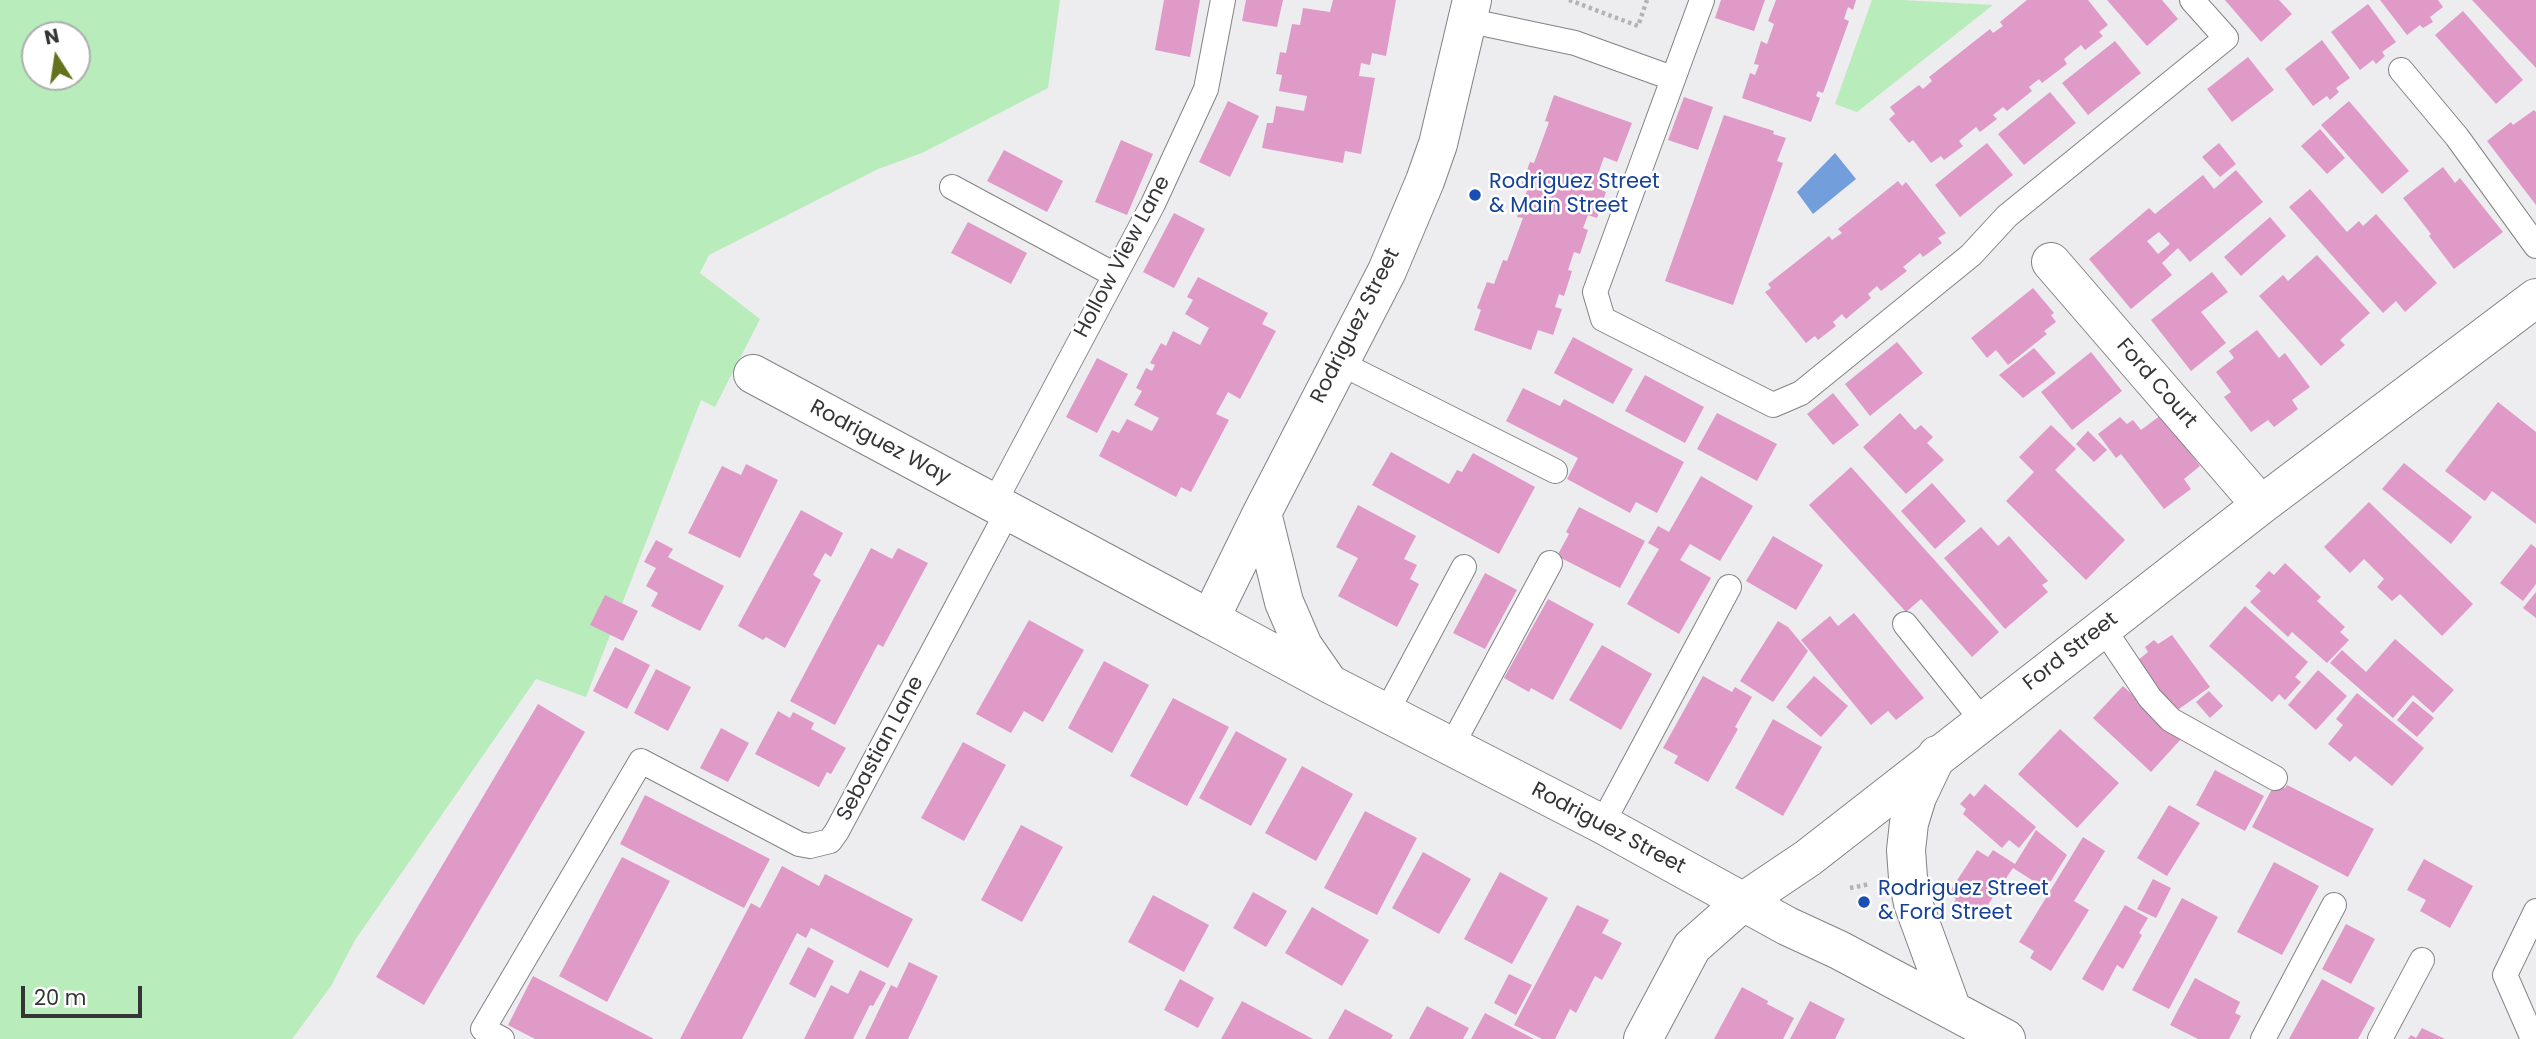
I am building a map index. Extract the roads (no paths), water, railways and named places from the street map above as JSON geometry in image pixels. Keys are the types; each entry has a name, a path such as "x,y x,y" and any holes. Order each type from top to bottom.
{"street":[{"name":"Rodriguez Street","path":"1210,619 1338,362 1387,271 1425,181 1438,144 1467,7"},
{"name":"Ford Court","path":"2051,262 2261,505"},
{"name":"Ford Street","path":"1643,1039 1692,947 1744,901 1808,858 2261,505 2530,312"},
{"name":"Rodriguez Way","path":"753,374 1001,507"},
{"name":"Rodriguez Street","path":"1001,507 1329,684 1602,824 1744,901 1956,1022 2006,1039"},
{"path":"1262,513 1284,602 1303,646 1329,684"},
{"path":"1937,755 1917,797 1909,823 1906,850 1913,903 1956,1022"}],"lane":[{"name":"Hollow View Lane","path":"1001,507 1115,275 1153,204 1206,89 1223,0"},
{"path":"1702,0 1595,292 1603,319 1773,405 1801,393 1971,255 2007,216 2226,38 2192,0"},
{"path":"1467,7 1672,78"},
{"path":"2401,70 2457,137 2536,246"},
{"path":"952,187 1115,275"},
{"path":"1338,362 1555,471"},
{"name":"Sebastian Lane","path":"502,1039 483,1029 641,761 799,844 810,846 830,841 1001,507"},
{"path":"1451,747 1549,563"},
{"path":"1386,713 1464,567"},
{"path":"1602,824 1729,587"},
{"path":"1905,624 1982,720"},
{"path":"2103,628 2150,698 2171,720 2274,778"},
{"path":"2263,1039 2334,905"},
{"path":"2533,1039 2505,975 2536,911"},
{"path":"2380,1039 2422,960"}],"water":[{"path":"1835,153 1856,179 1813,214 1797,192"}],"place":[{"name":"Rodriguez Street & Main Street","path":"1475,195"},
{"name":"Rodriguez Street & Ford Street","path":"1864,902"}]}
